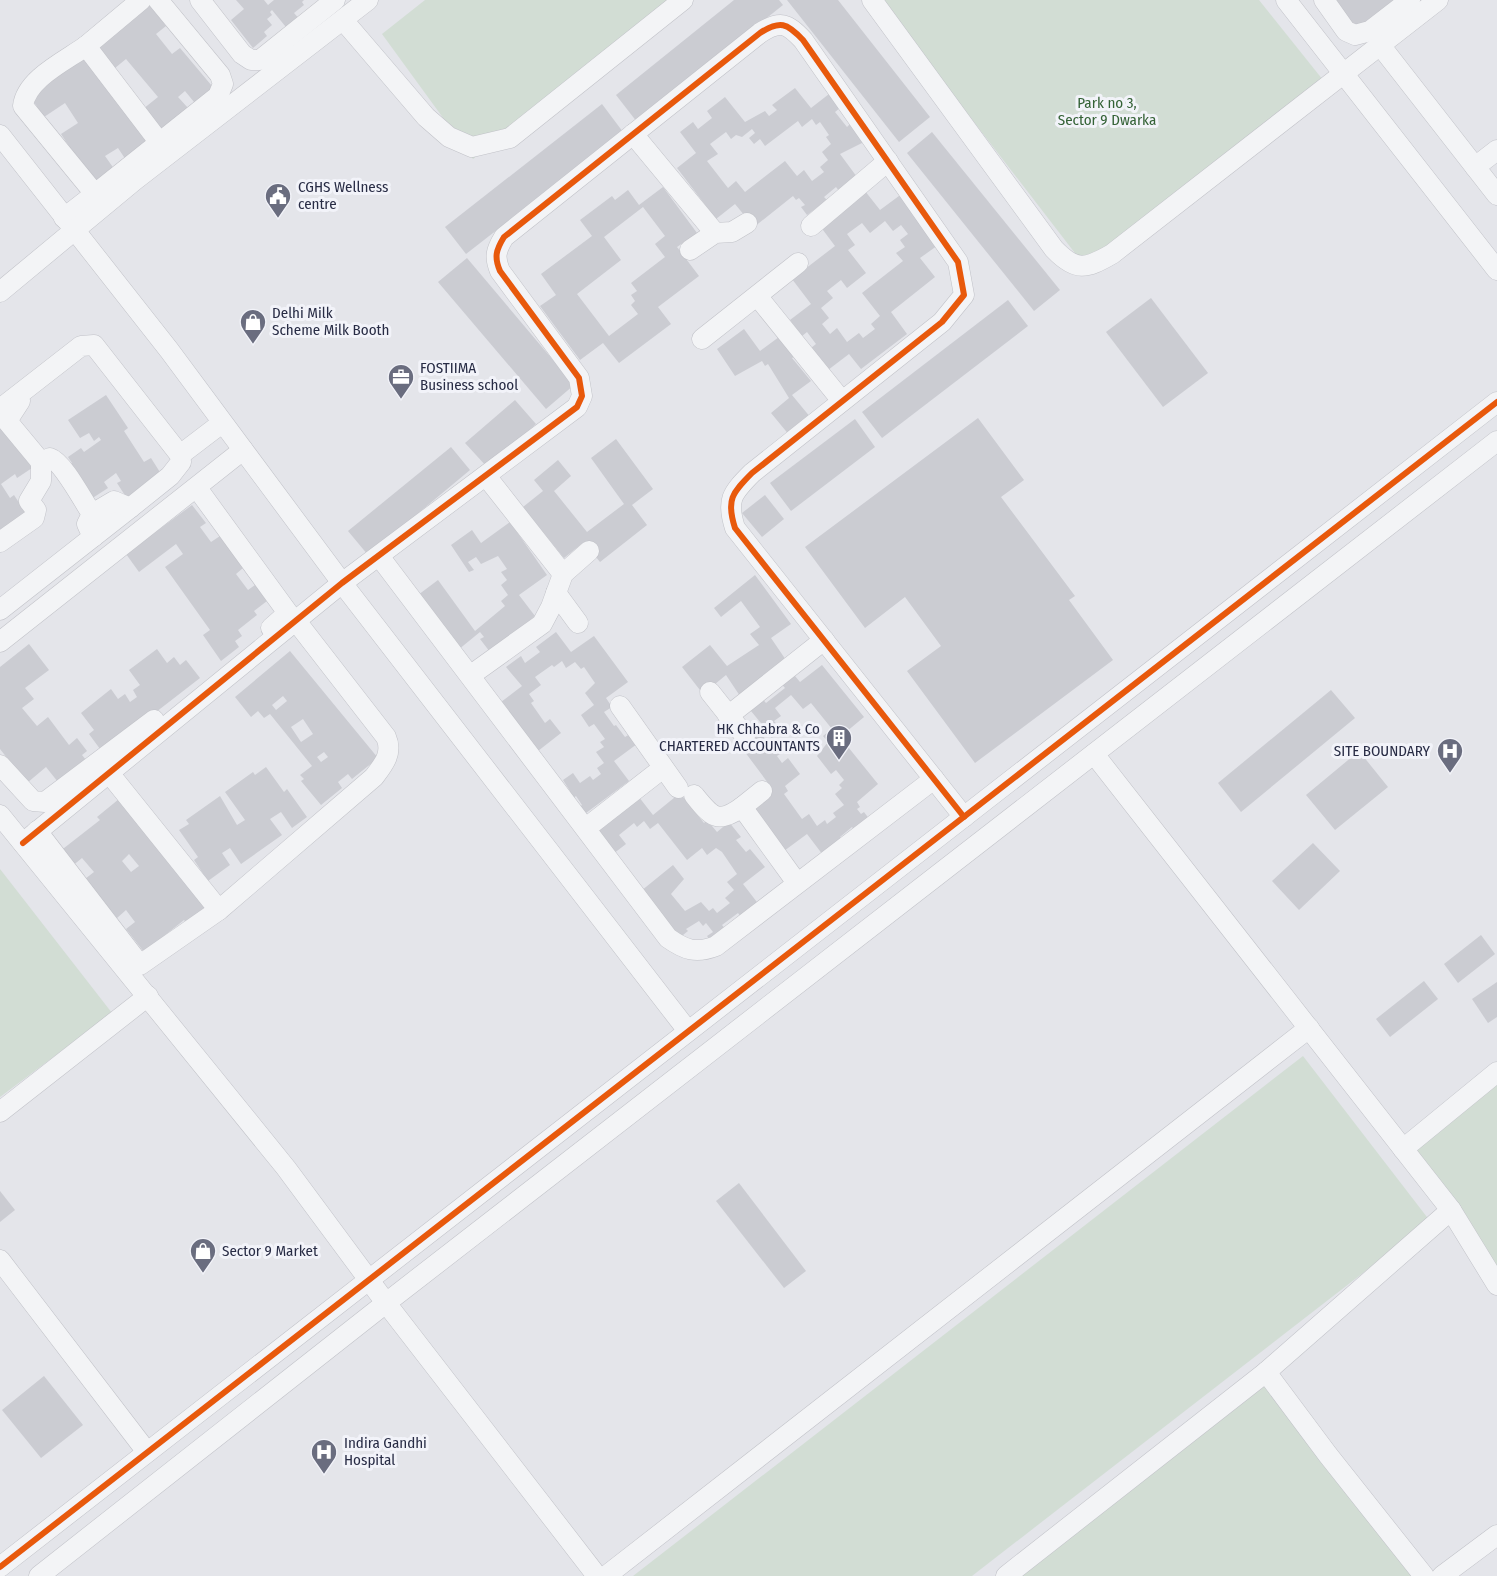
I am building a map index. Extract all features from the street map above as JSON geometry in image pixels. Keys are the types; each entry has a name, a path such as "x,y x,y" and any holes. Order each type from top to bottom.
{"street":[{"path":"95,194 23,106 24,96 30,86 86,46 141,0"},
{"path":"0,292 69,224 95,194 218,96 223,84 220,75 158,0"},
{"path":"200,0 242,54 250,60 260,60 335,0"},
{"path":"69,224 135,180 368,0"},
{"path":"343,20 426,117 449,137 472,147 510,138 683,0"},
{"path":"872,0 1054,249 1068,264 1090,267 1112,254 1438,0"},
{"path":"1286,0 1497,270"},
{"path":"1324,0 1346,31 1355,36 1370,31 1410,0"},
{"path":"30,837 342,583 577,407 582,396 579,378 500,271 495,259 497,248 504,237 760,33 773,25 783,24 803,40 958,262 964,296 942,322 752,473 737,489 729,509 735,528 964,816"},
{"path":"1380,45 1485,171 1497,195"},
{"path":"86,46 160,143"},
{"path":"633,134 714,233"},
{"path":"1,138 688,1031"},
{"path":"1485,171 1497,150"},
{"path":"811,226 888,161"},
{"path":"690,250 714,233 732,232 747,223"},
{"path":"702,339 758,297 798,263"},
{"path":"758,297 842,401"},
{"path":"0,409 81,346 94,345 180,455 181,462 130,508 0,610"},
{"path":"0,542 34,518 36,510 29,501 41,481 41,462 7,421 7,417 20,404 17,396"},
{"path":"0,1567 1497,402"},
{"path":"180,455 222,423"},
{"path":"39,1576 386,1303 1497,441"},
{"path":"0,642 243,450"},
{"path":"41,462 50,458 55,459 92,514"},
{"path":"486,476 563,574"},
{"path":"0,765 33,801 45,802 288,613 196,488"},
{"path":"93,537 87,524 92,514 114,501 130,508"},
{"path":"471,675 542,624 563,574 589,551"},
{"path":"379,556 668,938 684,949 702,952 716,946 934,778"},
{"path":"556,593 578,623"},
{"path":"0,815 30,837 140,965 219,910 374,777 388,753 390,746 386,737 296,621"},
{"path":"728,716 824,639"},
{"path":"710,692 745,736"},
{"path":"620,706 663,768 686,792 716,817 731,815 762,791"},
{"path":"1094,754 1451,1210 1497,1285"},
{"path":"586,828 663,768"},
{"path":"109,773 219,910"},
{"path":"742,807 797,883"},
{"path":"30,837 148,996 286,1168 368,1280 597,1576"},
{"path":"0,1112 148,996"},
{"path":"606,1576 1309,1028"},
{"path":"1403,1149 1497,1072"},
{"path":"1006,1576 1266,1372 1451,1210"},
{"path":"0,1260 147,1452"},
{"path":"1266,1372 1328,1455 1424,1576"},
{"path":"1442,1576 1497,1534"}],"green space":[{"path":"425,0 680,0 473,159 382,34"},
{"name":"Park no 3, Sector 9 Dwarka","path":"880,0 1259,0 1323,80 1088,270"},
{"path":"0,869 112,1013 0,1097"},
{"path":"1303,1056 1430,1221 972,1576 633,1576"},
{"path":"1497,1074 1497,1287 1403,1149"},
{"path":"1266,1372 1425,1576 1010,1576"}],"building":[{"path":"145,0 166,26 156,34 172,54 180,48 217,92 199,108 185,91 178,97 188,108 163,133 143,109 158,97 126,59 115,68 96,45"},
{"path":"236,0 264,0 268,5 274,0 304,0 302,2 304,5 294,13 302,22 290,32 272,10 270,12 272,15 267,19 272,25 264,32 267,36 253,48 231,20 244,9"},
{"path":"734,0 779,0 783,5 637,122 616,95"},
{"path":"787,0 838,0 930,117 899,142"},
{"path":"1335,0 1398,0 1356,30"},
{"path":"88,53 149,144 126,160 118,148 105,156 117,173 96,187 61,134 78,123 65,103 44,117 28,93"},
{"path":"795,88 811,108 829,94 840,108 835,112 847,127 851,123 866,141 840,154 857,177 839,191 836,187 824,197 827,200 807,215 801,207 805,205 799,198 796,200 793,196 754,227 735,204 716,219 677,168 696,153 680,132 693,122 698,129 712,118 707,111 725,97 745,122 765,111 769,116 777,110 772,105","holes":["812,119 816,125 820,122 829,135 826,137 831,144 822,152 828,160 820,167 824,172 812,181 804,170 797,176 785,161 745,192 736,181 728,188 707,161 718,154 710,144 726,132 731,139 736,135 742,137 752,129 755,133 749,138 754,144 760,139 765,146 798,121 802,127"]},
{"path":"602,104 623,132 466,254 445,227"},
{"path":"932,132 1060,290 1034,311 907,153"},
{"path":"663,187 697,233 677,247 699,276 658,307 671,324 619,363 603,343 580,360 540,306 556,295 541,274 592,236 580,220 612,196 615,200 628,190 639,205","holes":["643,207 665,236 655,244 665,257 631,283 637,291 631,295 635,301 631,305 638,314 609,336 577,294 621,260 604,237"]},
{"path":"865,191 880,210 903,193 941,243 920,258 935,277 891,312 907,334 861,369 849,354 828,370 811,348 816,344 807,332 802,336 790,320 811,304 792,279 835,246 820,226","holes":["885,221 893,231 901,225 908,234 900,240 905,247 896,253 903,261 862,293 880,316 871,324 875,329 863,338 859,333 847,342 837,328 830,334 822,324 829,318 821,308 833,298 827,291 841,280 847,288 866,273 848,250 855,245 847,234 862,223 870,233"]},
{"path":"467,258 574,385 546,409 438,282"},
{"path":"1151,298 1208,373 1163,407 1106,332"},
{"path":"1008,300 1028,326 882,438 862,412"},
{"path":"744,329 760,351 779,337 794,357 792,358 811,381 792,395 811,418 790,436 771,413 789,398 768,364 765,366 762,361 735,376 717,349"},
{"path":"106,395 128,428 124,431 144,462 151,458 163,477 128,500 117,483 121,481 116,473 104,482 108,488 91,499 69,465 72,463 68,457 81,448 84,452 101,440 99,437 94,441 89,433 80,438 68,420"},
{"path":"515,400 536,424 487,467 465,443"},
{"path":"978,418 1024,480 1001,497 1075,596 1069,600 1113,660 975,763 907,671 941,646 905,597 865,628 805,547"},
{"path":"855,419 875,447 791,511 770,483"},
{"path":"4,426 32,468 17,478 15,474 1,484 10,498 14,495 27,515 0,536 0,429"},
{"path":"616,439 653,489 632,505 647,525 600,562 584,542 564,558 523,507 543,491 534,480 558,460 571,476 554,491 587,532 624,504 591,458"},
{"path":"451,447 470,470 368,555 348,531"},
{"path":"765,495 784,519 762,537 742,513"},
{"path":"192,505 206,523 200,527 211,542 220,536 243,568 236,574 248,590 255,585 267,601 254,611 257,615 238,630 242,636 235,641 239,647 221,661 203,635 210,630 165,567 183,554 176,544 139,572 126,554"},
{"path":"510,522 547,575 519,595 535,616 490,652 480,639 484,637 480,632 458,650 418,595 438,580 475,631 505,606 501,601 508,595 501,585 507,580 501,572 507,569 498,556 481,564 476,557 468,562 474,570 469,572 451,545 472,530 481,543"},
{"path":"755,575 791,624 771,638 788,663 740,696 726,675 703,694 682,667 710,645 727,666 759,645 750,634 760,627 741,601 721,617 714,608"},
{"path":"556,632 571,652 594,636 628,682 606,698 612,707 604,712 625,737 630,734 637,744 614,761 629,781 582,816 577,809 582,805 576,796 571,800 566,793 570,791 563,780 573,773 580,783 590,776 593,780 601,774 597,768 604,763 596,752 604,747 600,742 605,739 594,724 589,727 581,715 594,705 585,693 595,683 584,667 581,669 575,662 566,668 562,661 535,677 541,685 529,694 534,701 531,703 545,723 550,719 561,733 538,751 501,702 522,686 506,667 521,656 525,663 540,652 536,647"},
{"path":"29,644 49,670 25,688 34,699 22,708 37,726 48,717 69,745 77,738 87,751 82,755 90,765 62,787 46,767 27,783 0,749 0,667"},
{"path":"157,649 167,663 174,657 180,665 186,660 200,678 103,753 89,734 94,730 81,713 111,689 118,699 125,694 130,702 137,697 133,690 140,685 129,670"},
{"path":"290,651 378,758 352,779 348,774 338,782 342,788 321,805 301,781 304,779 300,775 312,766 270,714 264,718 258,711 251,717 235,697","holes":["283,696 287,701 276,710 272,705","303,719 313,734 301,742 291,727","324,752 328,757 321,762 317,757"]},
{"name":"HK Chhabra & Co CHARTERED ACCOUNTANTS","path":"822,665 864,717 840,737 878,784 857,802 860,807 857,809 861,814 864,812 873,824 858,835 852,827 840,837 846,845 826,859 807,834 784,851 749,804 771,787 739,744 758,730 767,741 772,737 783,752 777,756 782,763 788,758 800,774 785,786 788,791 784,794 802,819 809,814 817,826 825,820 827,824 836,817 833,813 844,805 835,794 842,788 839,785 844,780 836,770 831,774 817,756 828,742 823,736 832,729 811,703 803,709 791,695 775,708 781,716 774,721 779,727 770,734 746,705 759,695 766,703 785,688 778,680 790,670 800,682"},
{"path":"1331,690 1355,718 1241,812 1218,783"},
{"path":"1359,751 1388,787 1335,830 1306,795"},
{"path":"266,767 284,792 287,789 307,817 292,828 281,812 270,819 282,835 241,864 230,848 222,853 230,865 208,881 194,860 198,857 179,830 189,824 186,820 220,796 237,825 245,820 225,792 253,772 255,775"},
{"path":"635,792 653,815 680,793 704,823 707,820 717,832 729,822 741,837 736,840 746,852 750,849 765,867 743,884 760,906 743,920 738,913 722,925 728,932 713,944 707,936 713,932 706,923 703,926 699,921 686,929 688,931 678,939 641,891 673,865 684,879 671,894 685,911 701,902 709,911 713,908 717,913 730,903 725,898 734,890 727,882 737,874 722,852 716,848 707,855 702,848 687,860 658,823 650,829 644,821 637,827 634,823 619,835 626,844 613,854 592,827"},
{"path":"119,799 209,911 190,927 184,920 144,952 126,929 135,922 126,910 117,918 85,879 94,872 82,858 71,867 59,852 100,820 97,817","holes":["129,854 139,866 131,872 122,861"]},
{"path":"1313,843 1340,871 1299,910 1272,881"},
{"path":"1481,935 1495,954 1458,983 1444,964"},
{"path":"1424,981 1438,999 1390,1037 1376,1019"},
{"path":"1497,982 1497,1017 1488,1023 1472,999"},
{"path":"739,1183 806,1271 784,1288 716,1201"},
{"path":"0,1191 15,1210 0,1222"},
{"path":"44,1376 83,1425 41,1458 2,1410"}],"cycle path":[{"path":"23,843 342,583 577,407 582,396 579,378 500,271 497,258 501,242 504,237 760,33 778,25 788,27 803,40 958,262 964,295 942,322 752,473 735,492 731,504 732,518 735,528 964,817"},
{"path":"0,1567 1497,402"}],"place":[{"name":"CGHS Wellness centre","path":"278,219"},
{"name":"Delhi Milk Scheme Milk Booth","path":"253,345"},
{"name":"FOSTIIMA Business school","path":"401,400"},
{"name":"HK Chhabra & Co CHARTERED ACCOUNTANTS","path":"839,761"},
{"name":"SITE BOUNDARY","path":"1450,774"},
{"name":"Sector 9 Market","path":"203,1274"},
{"name":"Indira Gandhi Hospital","path":"324,1475"}]}
